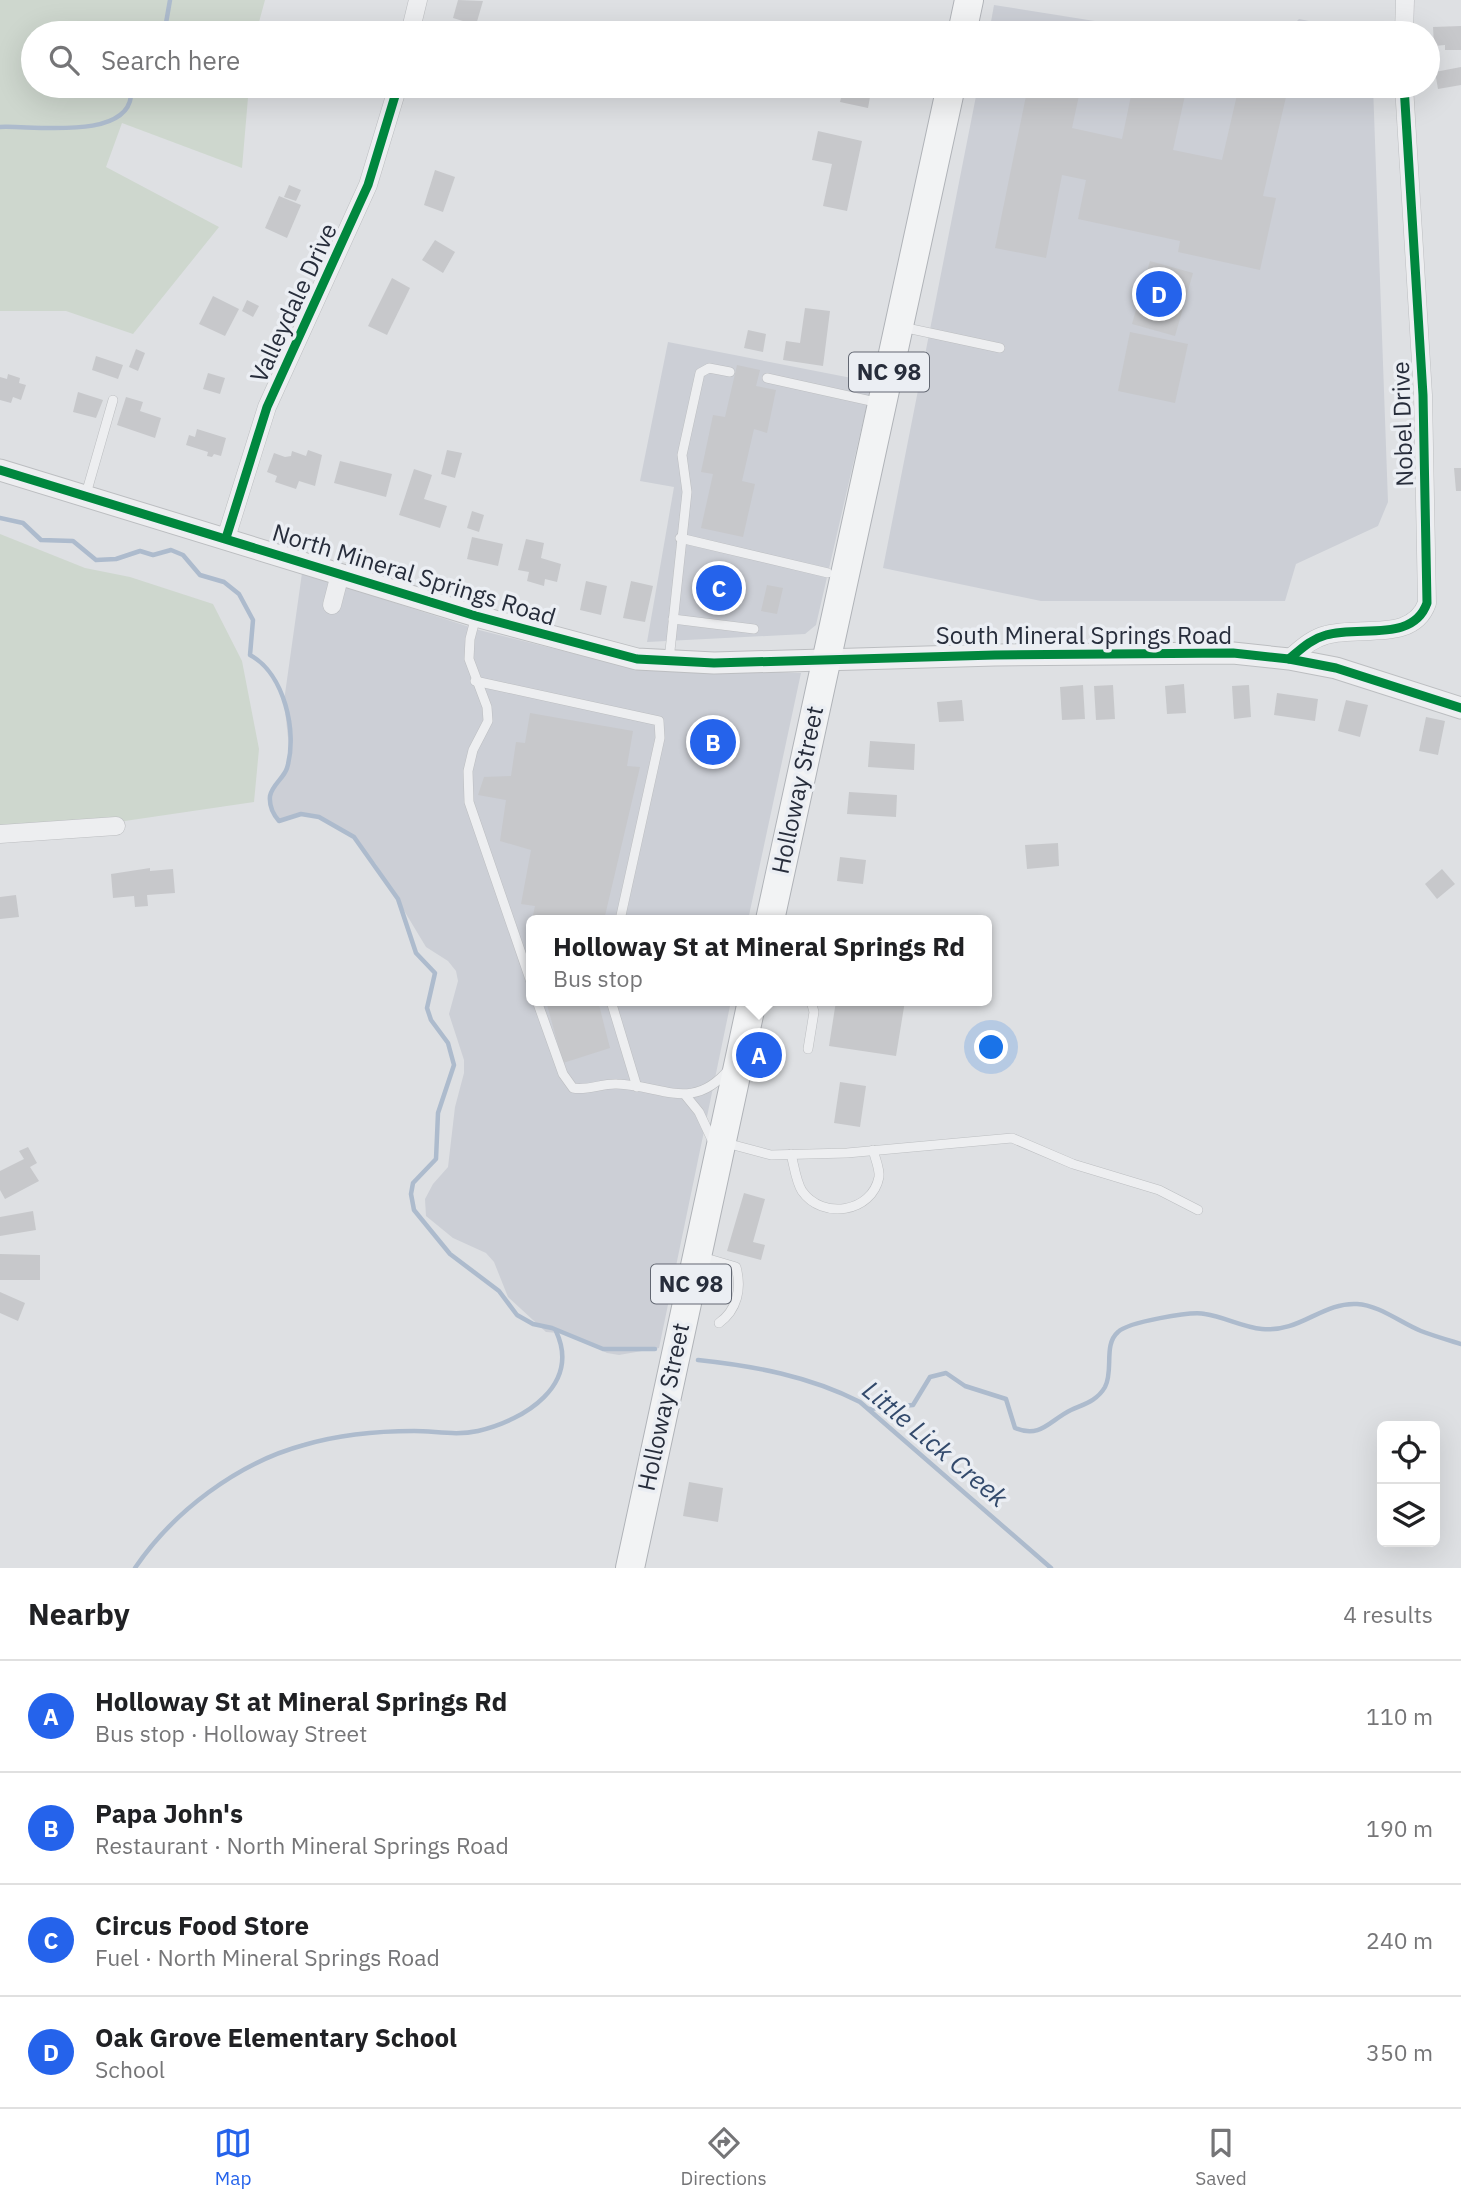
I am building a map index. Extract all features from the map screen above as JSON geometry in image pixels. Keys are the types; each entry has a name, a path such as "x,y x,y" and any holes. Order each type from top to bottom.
{"highway":[{"path":"965,21 970,0"},
{"name":"NC 98","path":"826,659 948,98"},
{"name":"Holloway Street","path":"771,915 826,659"},
{"name":"Holloway Street","path":"630,1568 751,1006"}],"street":[{"path":"413,21 418,0"},
{"path":"1404,21 1405,0"},
{"name":"Valleydale Drive","path":"226,538 267,407 364,196 394,98"},
{"name":"Nobel Drive","path":"1289,659 1308,643 1327,635 1396,629 1412,625 1424,612 1427,603 1423,395 1405,98"},
{"name":"North Mineral Springs Road","path":"0,470 86,494 476,616 618,656 669,662 826,659"},
{"path":"332,606 340,574"},
{"name":"South Mineral Springs Road","path":"826,659 1233,653 1289,659 1336,668 1461,708"},
{"path":"0,834 116,826"}],"lane":[{"path":"899,326 1000,348"},
{"path":"669,662 680,538 687,492 682,455 700,373 709,368 730,372"},
{"path":"767,378 882,404"},
{"path":"86,494 113,400"},
{"path":"680,538 828,573"},
{"path":"476,616 470,639 469,659 475,681 487,706 488,722 473,750 468,771 469,802 526,970"},
{"path":"673,619 754,629"},
{"path":"475,681 659,721 660,738 621,915"},
{"path":"539,1006 563,1074 573,1088 614,1084 686,1096 724,1075 741,1055"},
{"path":"613,1006 637,1087"},
{"path":"808,1049 814,1012 812,1006"},
{"path":"686,1096 699,1112 720,1151 771,1155 873,1150 1012,1138 1073,1164 1159,1190 1198,1210"},
{"path":"791,1154 802,1191 828,1209 843,1211 859,1204 871,1192 879,1176 873,1150"},
{"path":"697,1255 736,1267 740,1282 732,1313 719,1323"}],"shaded area":[{"path":"0,0 265,0 259,21 21,21 21,98 248,98 242,168 122,123 106,167 219,227 133,334 66,311 0,311"},
{"path":"994,5 1095,21 991,21"},
{"path":"976,98 1373,98 1388,502 1378,526 1296,564 1285,601 1041,601 883,568"},
{"path":"668,342 872,382 816,625 805,634 647,642 674,487 640,481"},
{"path":"0,534 85,568 130,577 213,604 242,661 259,749 254,802 118,822 0,830"},
{"path":"302,573 479,630 627,667 801,673 749,915 526,915 526,1006 730,1006 659,1348 619,1355 607,1353 570,1334 546,1332 508,1297 494,1262 486,1253 453,1238 426,1216 425,1199 433,1184 448,1167 455,1107 464,1073 464,1060 449,1014 458,981 456,971 448,961 426,947 376,864 354,837 319,817 301,814 279,821 272,813 272,791 286,771 290,756 284,701"}],"building":[{"path":"458,0 483,1 477,21 453,18"},
{"path":"1461,26 1461,50 1445,50 1445,45 1440,45 1440,27"},
{"path":"1461,67 1461,85 1440,89 1440,71"},
{"path":"841,98 870,98 868,108 840,102"},
{"path":"1026,98 1078,98 1072,128 1122,139 1131,98 1184,98 1173,150 1222,160 1236,98 1286,98 1263,196 1276,198 1260,270 1178,252 1180,241 1078,219 1086,180 1062,175 1046,258 995,248"},
{"path":"818,131 862,141 847,211 823,206 832,164 812,160"},
{"path":"435,170 455,177 443,212 424,205"},
{"path":"289,185 301,190 296,201 284,197"},
{"path":"279,196 301,205 287,238 265,228"},
{"path":"435,240 455,252 443,273 422,260"},
{"path":"1150,261 1193,273 1175,336 1132,324"},
{"path":"392,278 410,288 387,335 368,326"},
{"path":"213,296 239,309 225,336 199,324"},
{"path":"247,300 259,306 253,317 242,311"},
{"path":"805,308 830,311 823,366 783,360 786,341 800,343"},
{"path":"748,330 766,334 763,352 744,348"},
{"path":"1130,332 1188,344 1175,403 1118,391"},
{"path":"136,349 145,353 138,371 129,367"},
{"path":"96,356 123,365 118,379 92,370"},
{"path":"737,365 760,370 756,386 776,390 767,433 754,429 742,481 755,484 743,537 701,528 713,474 701,472 713,415 725,417"},
{"path":"208,373 225,378 220,394 203,389"},
{"path":"8,374 20,378 19,383 26,385 21,400 13,397 11,403 0,400 0,377 7,379"},
{"path":"78,392 103,400 96,418 73,412"},
{"path":"126,397 143,402 140,411 161,418 155,438 117,425"},
{"path":"197,429 226,438 221,456 207,456 208,452 186,445 189,435 195,437"},
{"path":"308,450 322,455 315,486 299,481 296,489 275,482 277,476 267,472 274,453 285,457 291,456 292,451 306,456"},
{"path":"447,450 462,453 455,478 441,474"},
{"path":"340,461 392,474 386,497 334,483"},
{"path":"1454,468 1461,468 1461,491 1456,491"},
{"path":"414,469 432,475 424,499 447,506 440,528 399,515"},
{"path":"472,511 484,515 479,532 467,528"},
{"path":"472,537 503,544 498,566 467,559"},
{"path":"526,539 544,543 541,558 561,564 557,582 545,579 544,586 527,581 529,572 518,570"},
{"path":"708,564 738,571 730,611 699,605"},
{"path":"586,581 607,586 601,615 580,610"},
{"path":"631,581 653,586 645,622 623,618"},
{"path":"767,585 783,588 777,614 761,611"},
{"path":"1184,684 1186,713 1167,714 1165,686"},
{"path":"1083,685 1085,719 1062,720 1060,687"},
{"path":"1113,685 1115,719 1096,720 1094,686"},
{"path":"1249,685 1251,717 1234,719 1232,686"},
{"path":"1277,693 1318,699 1315,721 1274,715"},
{"path":"962,700 964,721 939,722 937,702"},
{"path":"1346,700 1368,705 1360,737 1338,731"},
{"path":"530,713 633,731 627,766 640,767 605,915 533,915 535,906 521,904 531,850 500,841 506,800 478,795 484,777 511,776 516,742 525,743"},
{"path":"1426,717 1445,721 1438,755 1419,751"},
{"path":"691,725 731,735 726,756 686,746"},
{"path":"870,741 915,744 914,770 868,767"},
{"path":"849,792 897,795 896,817 847,814"},
{"path":"1058,843 1059,866 1027,869 1025,845"},
{"path":"840,857 866,860 863,884 837,881"},
{"path":"150,868 150,871 173,869 175,893 147,895 148,906 135,907 134,896 113,898 111,874"},
{"path":"1442,869 1455,884 1437,899 1425,884"},
{"path":"16,895 19,917 0,919 0,897"},
{"path":"547,1006 599,1006 610,1048 563,1063"},
{"path":"835,1006 904,1006 896,1056 829,1046"},
{"path":"840,1082 866,1086 860,1127 834,1123"},
{"path":"28,1147 37,1163 30,1167 39,1181 5,1199 0,1190 0,1171 24,1159 19,1151"},
{"path":"744,1193 765,1199 753,1242 765,1245 761,1260 727,1251"},
{"path":"33,1211 36,1230 0,1236 0,1217"},
{"path":"0,1254 40,1255 40,1280 0,1280"},
{"path":"0,1292 25,1303 18,1321 0,1313"},
{"path":"689,1482 723,1488 718,1522 683,1516"}],"waterway":[{"name":"Little Lick Creek","path":"166,21 170,0"},
{"name":"Little Lick Creek","path":"0,127 75,128 96,125 113,120 125,110 130,98"},
{"name":"Little Lick Creek","path":"0,518 23,523 41,540 73,541 96,560 116,559 140,551 153,555 171,550 183,555 200,575 224,582 239,594 253,620 250,655 272,675 280,689 289,721 290,754 287,768 270,796 273,812 279,821 301,814 319,817 354,837 398,899 416,953 435,973 427,1008 431,1020 448,1043 454,1065 438,1113 436,1159 413,1183 411,1194 414,1210 450,1254 499,1291 517,1315 533,1324 552,1328 603,1349 655,1349"},
{"path":"869,1409 913,1405 930,1377 946,1373 965,1386 1006,1399 1015,1428 1024,1431 1039,1430 1071,1410 1090,1402 1102,1392 1108,1380 1111,1344 1118,1332 1146,1321 1187,1314 1205,1314 1255,1328 1276,1329 1333,1308 1357,1304 1390,1315 1421,1331 1461,1344"},
{"path":"135,1568 168,1528 209,1492 231,1477 279,1453 358,1434 478,1431 496,1426 530,1409 555,1383 561,1368 562,1350 556,1331"},
{"name":"Little Lick Creek","path":"698,1360 740,1365 801,1379 860,1402 1051,1568"}],"cycle path":[{"path":"226,538 267,407 368,185 394,98"},
{"path":"1289,659 1311,642 1326,635 1398,628 1420,615 1427,603 1423,395 1405,98"},
{"path":"0,470 476,616 637,659 714,663 995,655 1233,653 1289,659 1336,668 1461,708"}],"place":[{"name":"Oak Grove Elementary School","path":"1159,294"},
{"name":"Circus Food Store","path":"719,588"},
{"name":"Papa John's","path":"713,742"},
{"name":"Holloway St at Mineral Springs Rd","path":"759,1055"}]}
